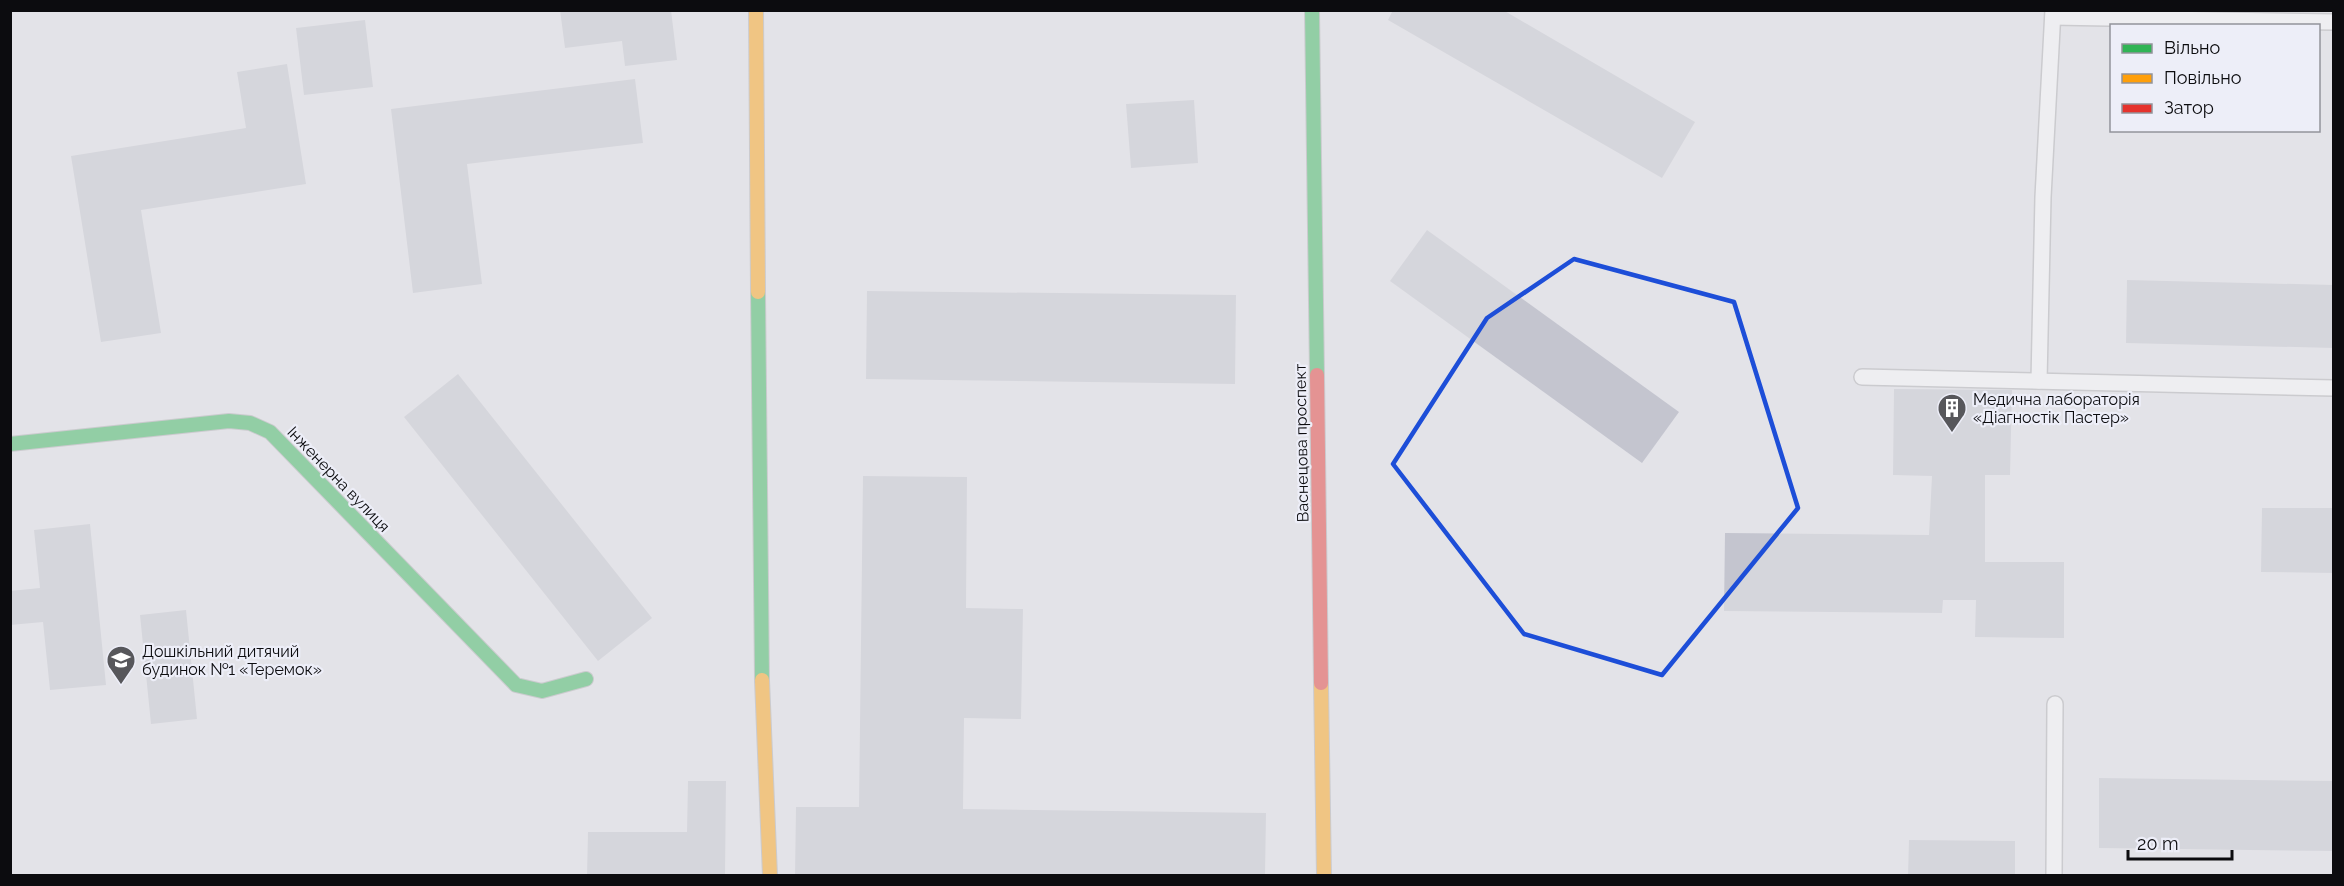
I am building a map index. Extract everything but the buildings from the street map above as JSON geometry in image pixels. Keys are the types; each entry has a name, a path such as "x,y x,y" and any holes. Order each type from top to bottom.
{"street":[{"path":"756,10 762,730 770,876"},
{"name":"Васнецова проспект","path":"1312,10 1324,876"},
{"name":"Інженерна вулиця","path":"10,444 229,421 250,423 270,432 516,686 528,692 543,692 586,679"}],"lane":[{"path":"2039,381 2043,197 2053,14 2334,22"},
{"path":"1862,377 2334,388"},
{"path":"2054,876 2055,704"}],"highlighted area":[{"path":"1574,259 1734,302 1798,508 1662,675 1524,634 1393,464 1487,318"}],"traffic: fast":[{"path":"1312,10 1317,375"},
{"path":"758,292 762,680"},
{"path":"10,444 229,421 250,423 270,432 516,685 542,691 586,679"}],"traffic: slow":[{"path":"756,10 758,292"},
{"path":"762,680 770,876"},
{"path":"1321,683 1324,876"}],"traffic: jam":[{"path":"1317,375 1321,683"}],"place":[{"name":"Медична лабораторія «Діагностік Пастер»","path":"1952,434"},
{"name":"Дошкільний дитячий будинок №1 «Теремок»","path":"121,686"}]}
